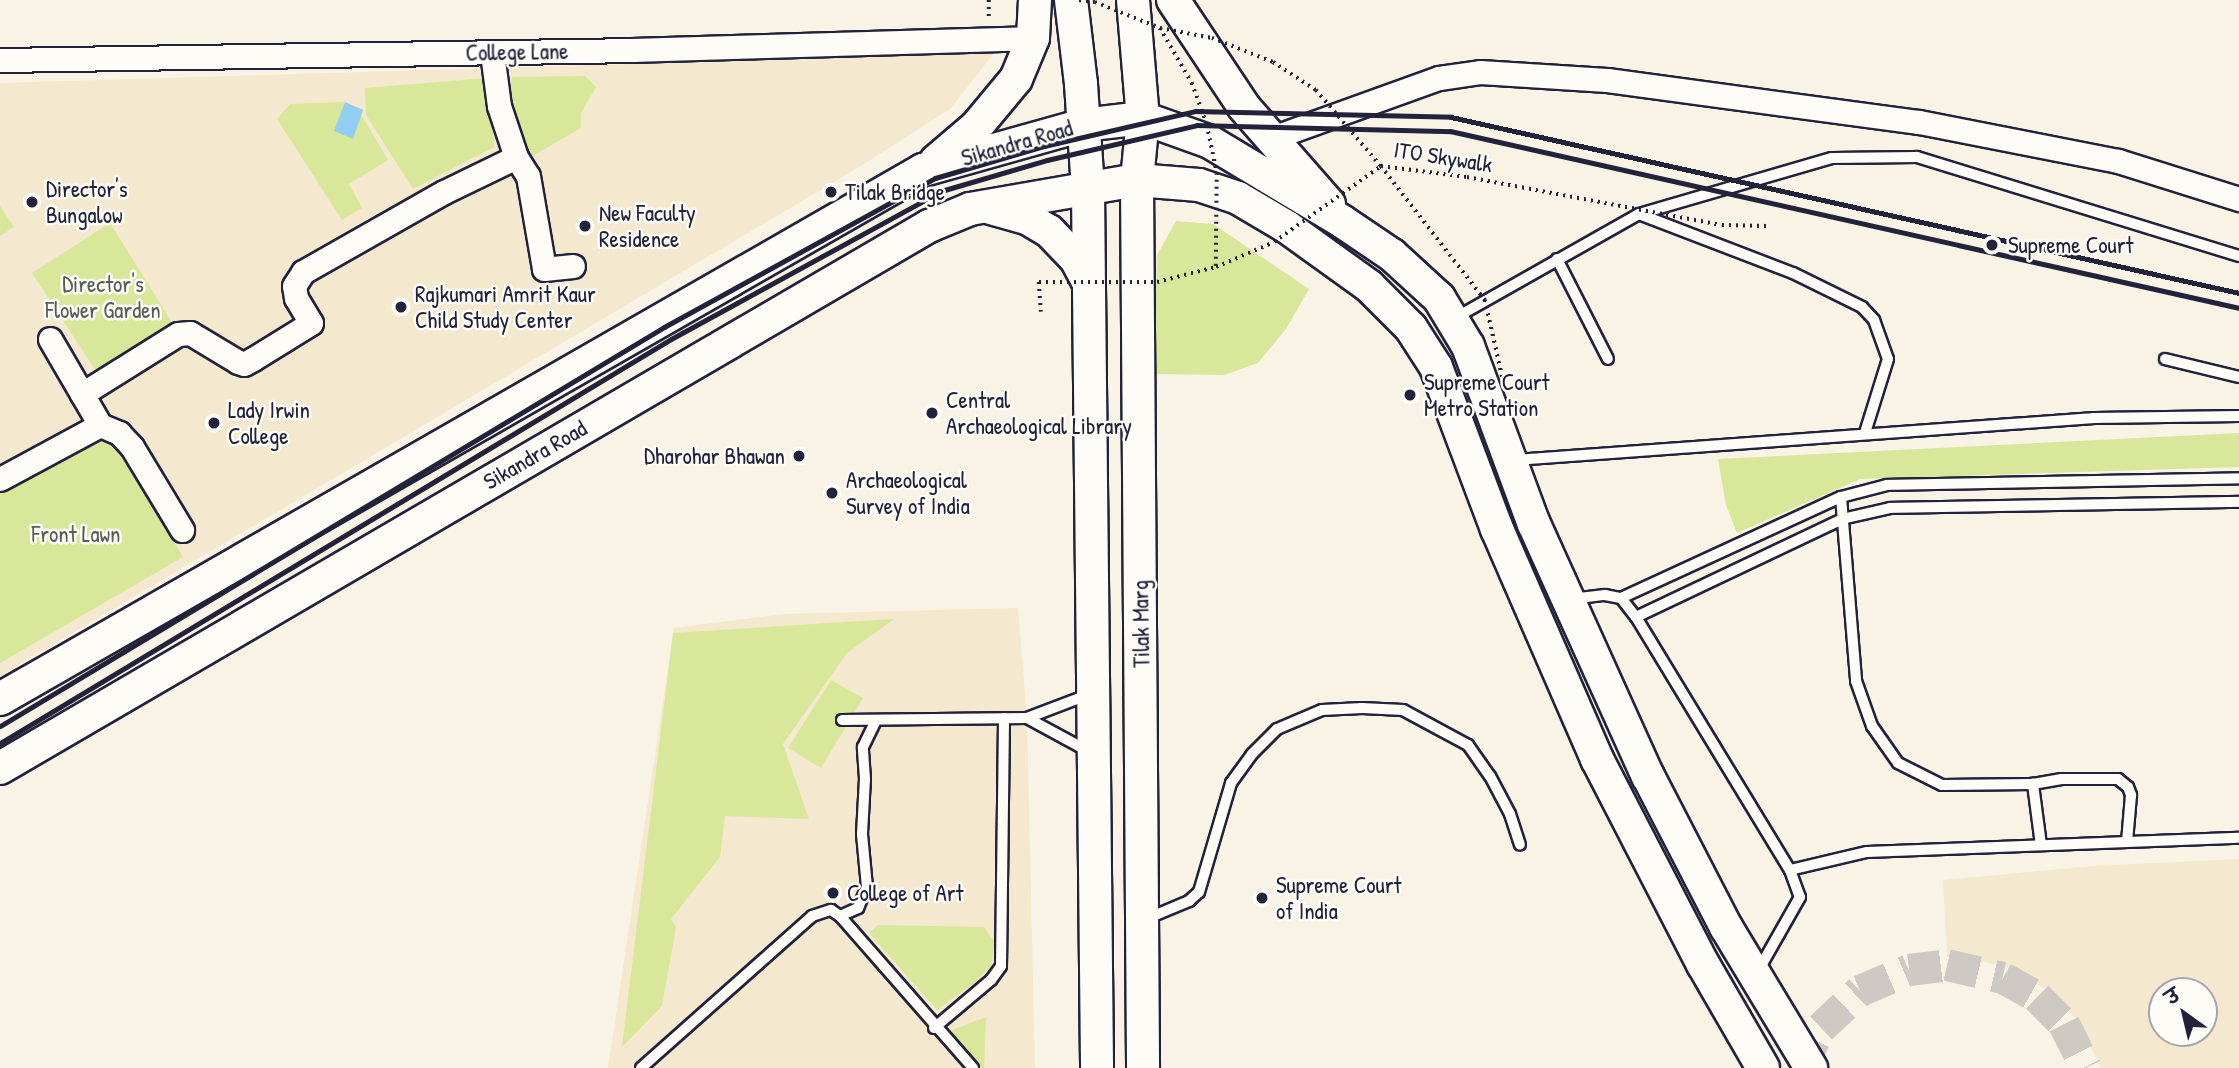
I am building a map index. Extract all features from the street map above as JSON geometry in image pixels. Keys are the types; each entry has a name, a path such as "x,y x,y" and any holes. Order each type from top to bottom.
{"main road":[{"path":"923,170 953,148 998,104 1016,79 1033,38 1035,0"},
{"path":"1071,0 1088,190 1097,1058 1143,1057"},
{"path":"1133,0 1153,121"},
{"path":"1153,121 1162,9"},
{"path":"1162,9 1343,222"},
{"path":"1153,121 1210,142 1343,222 1392,255 1439,298 1468,346 1534,524 1648,776 1726,927 1811,1068"},
{"name":"Sikandra Road","path":"0,699 923,170 1083,125 1153,121"},
{"name":"Tilak Marg","path":"1143,1057 1137,180 1153,121"},
{"name":"Sikandra Road","path":"0,768 929,226 984,206 1137,180 1199,186 1238,198 1287,227 1366,283 1411,328 1436,367 1497,529 1597,759 1703,964 1763,1068"},
{"path":"874,198 886,194 897,197 910,211 907,233 897,243"},
{"path":"984,206 1015,213 1049,231 1076,259 1088,282"},
{"path":"1366,283 1392,255"}],"street":[{"name":"College Lane","path":"0,60 492,53 1033,38"},
{"path":"492,53 499,106 516,157 528,176 544,269 573,266"},
{"path":"1272,138 1439,78 1480,72 1594,79 1919,122 2118,161 2239,199"},
{"path":"82,394 178,334 190,333 244,364 311,323 296,298 294,286 303,272 444,192 516,157"},
{"path":"50,340 100,425 119,433 132,447 182,530"},
{"path":"0,480 39,447 100,425"}],"lane":[{"path":"1452,319 1639,214 1832,158 1917,158 2239,256"},
{"path":"1639,214 1793,273 1861,307 1874,320 1888,359 1865,433"},
{"path":"1557,259 1608,359"},
{"path":"2165,359 2239,377"},
{"path":"1511,460 2094,418 2239,416"},
{"path":"1568,600 1605,596 1621,598 1841,497 1887,485 2239,478"},
{"path":"1841,497 1856,681 1872,726 1898,763 1942,785 2033,784 2062,779 2118,779 2128,787 2131,795 2127,842"},
{"path":"1636,617 1842,519 1890,508 2239,502"},
{"path":"1621,598 1636,617 1790,870 1800,897 1755,977"},
{"path":"842,720 1027,718 1093,693"},
{"path":"1144,919 1189,901 1199,892 1231,783 1252,754 1277,729 1322,710 1403,710 1468,745 1510,814 1520,844"},
{"path":"934,1028 991,980 1000,966 1004,718"},
{"path":"1027,718 1094,753"},
{"path":"840,916 858,908 867,887 862,834 866,779 863,747 876,720"},
{"path":"2033,784 2040,845"},
{"path":"1790,870 1867,852 2239,838"},
{"path":"641,1068 812,916 831,910 840,916 934,1028 973,1068"}],"path":[{"name":"ITO Skywalk","path":"1079,0 1162,9 1212,38 1273,62 1316,90 1381,166 1467,177 1722,225 1767,226"},
{"path":"1162,9 1207,125 1217,173 1216,267"},
{"path":"1041,312 1039,282 1157,282 1216,267 1274,243 1381,166 1485,300 1503,380"}],"shaded area":[{"name":"Lady Irwin College","path":"994,53 950,109 856,169 0,676 0,83"},
{"name":"College of Art","path":"1018,608 1027,718 1035,1068 608,1068 674,628 784,614"},
{"path":"2239,859 2239,1068 2101,1068 2077,1020 2046,989 2009,968 1968,958 1947,957 1943,880 2093,866"}],"green space":[{"path":"585,76 596,87 581,113 581,128 527,159 509,104 512,77"},
{"path":"488,78 494,147 413,189 366,115 365,88"},
{"path":"345,102 335,131 353,139 361,114 388,160 349,184 362,208 342,220 277,119 290,104"},
{"path":"0,206 14,227 0,236"},
{"path":"1176,221 1213,224 1309,289 1286,329 1258,363 1224,375 1154,374 1157,255"},
{"name":"Director's Flower Garden","path":"110,223 173,324 96,371 32,273"},
{"path":"2239,433 2239,467 1860,479 1737,533 1726,505 1718,459"},
{"name":"Front Lawn","path":"100,434 109,437 183,557 0,663 0,492"},
{"path":"894,619 847,653 783,744 809,819 725,816 720,857 671,919 676,927 662,1006 622,1047 673,633"},
{"path":"831,680 863,698 821,768 788,748"},
{"path":"878,925 984,927 994,941 992,965 975,982 937,1010 869,933"},
{"path":"986,1017 984,1068 981,1068 947,1032"}],"water":[{"path":"345,102 363,110 353,139 334,131"}],"tunnel":[{"path":"1800,1068 1821,1028 1860,991 1909,970 1947,965 2003,978 2037,997 2064,1024 2086,1068"}],"railway":[{"path":"0,726 664,327 935,178 1044,146 1196,111 1451,117 2239,293"},
{"path":"0,743 671,339 941,191 1047,160 1197,125 1450,131 2239,308"}],"place":[{"name":"Tilak Bridge","path":"831,192"},
{"name":"Director's Bungalow","path":"32,202"},
{"name":"New Faculty Residence","path":"585,226"},
{"name":"Supreme Court","path":"1992,245"},
{"name":"Rajkumari Amrit Kaur Child Study Center","path":"401,307"},
{"name":"Supreme Court‌ Metro Station","path":"1410,395"},
{"name":"Central Archaeological Library","path":"932,413"},
{"name":"Lady Irwin College","path":"214,423"},
{"name":"Dharohar Bhawan","path":"799,456"},
{"name":"Archaeological Survey of India","path":"832,493"},
{"name":"College of Art","path":"833,893"},
{"name":"Supreme Court of India","path":"1262,898"}]}
